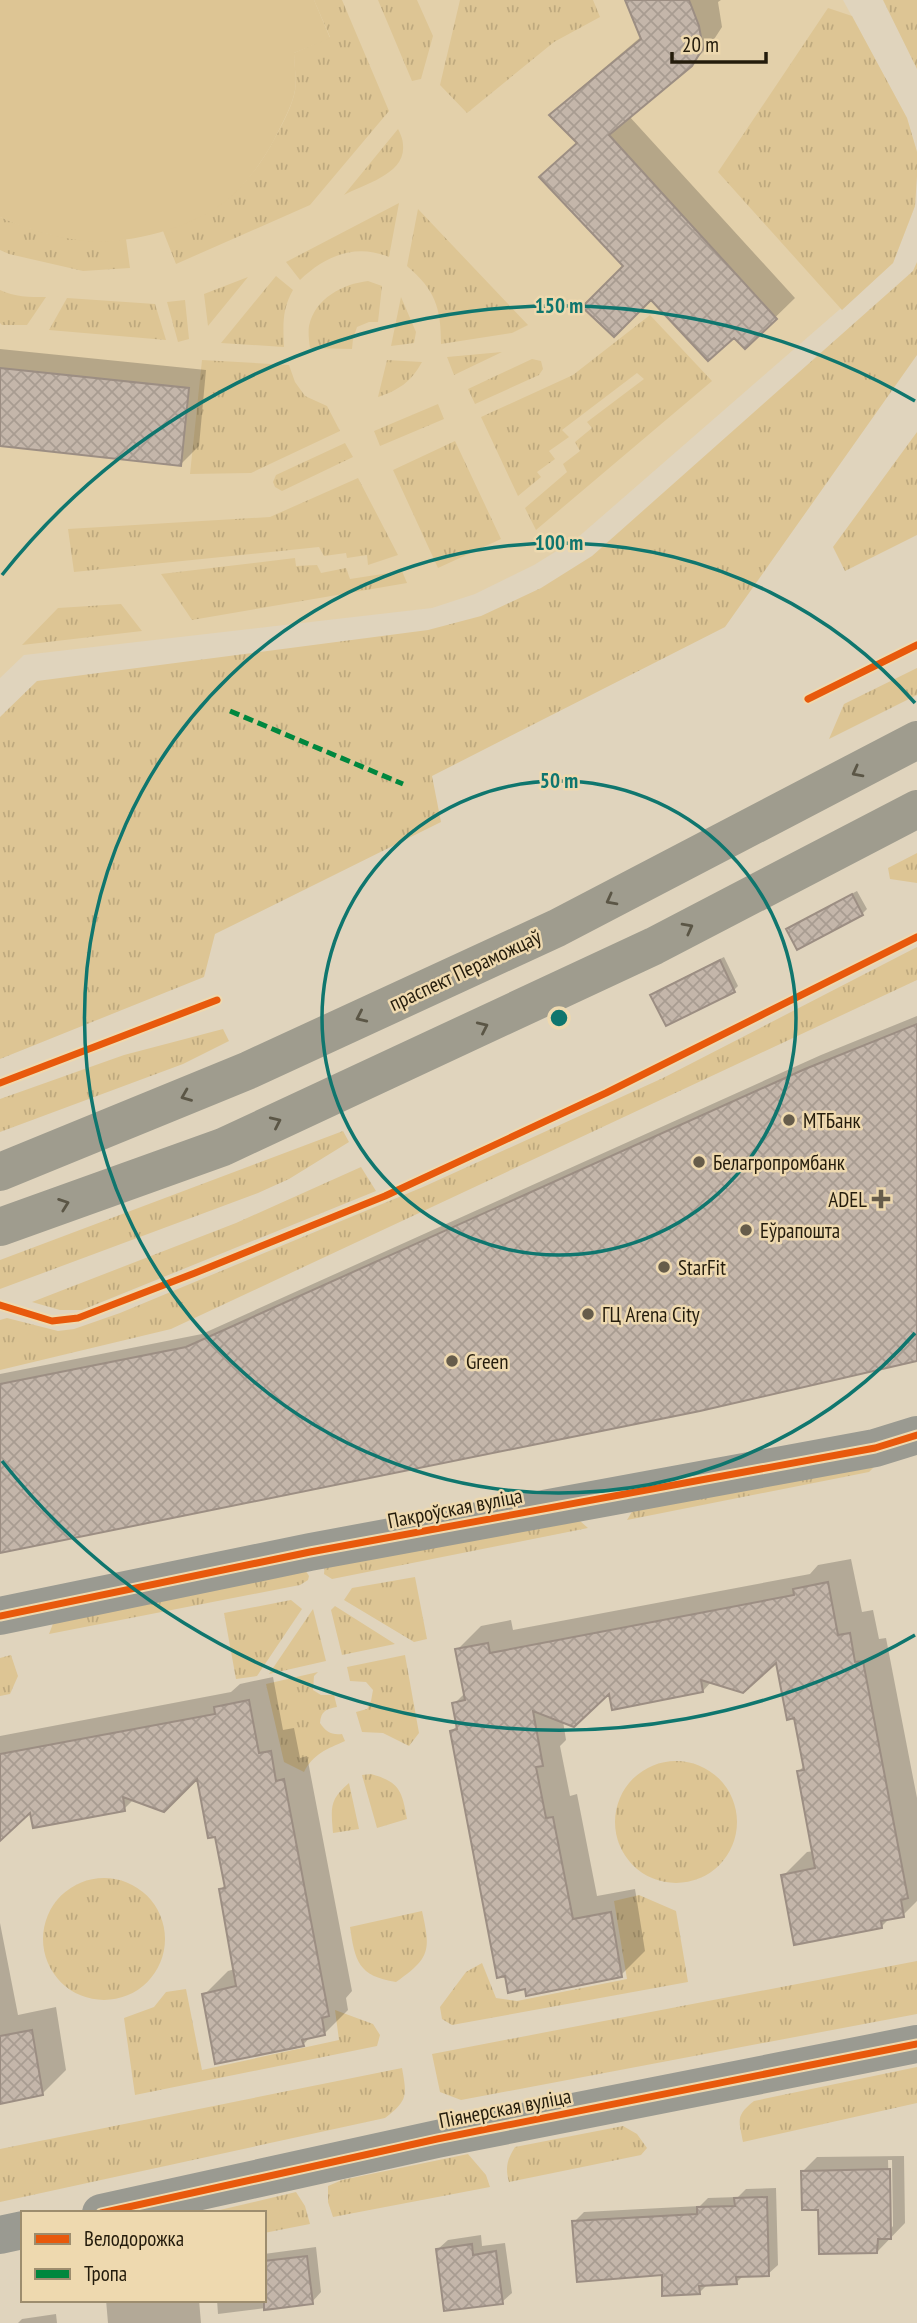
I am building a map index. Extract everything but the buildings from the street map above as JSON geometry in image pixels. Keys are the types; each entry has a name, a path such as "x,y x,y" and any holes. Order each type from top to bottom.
{"main road":[{"name":"праспект Пераможцаў","path":"0,1172 249,1070 557,928 917,740"},
{"path":"0,1227 223,1147 654,946 917,809"}],"street":[{"name":"Пакроўская вуліца","path":"17,1613 310,1552 875,1448 917,1435"},
{"name":"Піянерская вуліца","path":"110,2211 437,2139 917,2044"},
{"path":"0,2235 21,2230"}],"shaded area":[{"path":"0,0 843,0 907,118 917,152 915,206 893,263 576,539 534,565 475,594 432,608 24,655 0,678"}],"green space":[{"path":"0,0 314,0 330,38 294,53 295,90 286,116 259,164 228,199 196,219 156,233 115,241 77,240 37,231 0,217"},
{"path":"314,0 342,0 389,111 310,205 176,264 163,231 216,206 243,184 265,155 292,103 296,86 294,53 330,37"},
{"path":"378,0 417,0 433,36 421,79 412,81"},
{"path":"460,0 593,0 600,17 554,42 467,113 440,85"},
{"path":"883,0 917,0 917,69"},
{"path":"828,8 852,16 907,118 917,152 915,206 893,263 842,310 718,172"},
{"path":"398,129 403,145 398,164 382,177 344,195"},
{"path":"399,203 389,257 364,251 341,254 320,264 300,280 286,262"},
{"path":"418,209 528,325 512,333 441,344 440,320 435,300 424,283 407,266"},
{"path":"0,217 61,237 126,239 130,268 83,271 9,254 0,250"},
{"path":"917,262 917,355 725,627 432,776 441,822 215,934 204,977 0,1059 0,717 37,681 428,630 481,616 541,588 592,556 913,271"},
{"path":"276,276 293,290 285,311 284,347 221,343"},
{"path":"248,277 208,326 204,294"},
{"path":"368,281 382,286 378,322 357,327 352,349 310,348 309,326 317,308 340,289"},
{"path":"0,290 28,297 46,297 27,325 2,325"},
{"path":"401,297 416,332 414,343 391,346"},
{"path":"67,298 155,304 166,340 49,330"},
{"path":"185,300 189,339 178,342 167,302"},
{"path":"650,315 712,381 536,530 525,508 567,472 563,464 580,451 575,442 592,428 587,422 644,379 637,373 562,430 569,437 549,451 555,459 537,472 541,477 518,496 481,417 573,375"},
{"path":"502,352 454,375 447,357"},
{"path":"532,359 541,361 543,369 539,375 475,404 468,389"},
{"path":"202,360 289,365 295,382 305,396 327,406 340,431 251,473 190,474"},
{"path":"387,360 422,362 404,384 378,397"},
{"path":"438,404 444,419 380,446 374,431"},
{"path":"917,432 917,535 845,571 833,547"},
{"path":"455,441 501,539 438,568 393,470"},
{"path":"345,443 353,457 282,491 275,487 273,482 276,475"},
{"path":"358,478 398,555 368,565 367,555 347,558 346,553 324,556 319,547 74,572 68,529 270,517"},
{"path":"295,558 296,566 317,565 321,573 346,568 350,579 402,571 407,583 192,620 161,574"},
{"path":"121,604 142,631 22,645 58,608"},
{"path":"917,668 917,695 829,739 844,704"},
{"path":"917,853 917,883 890,879 888,868"},
{"path":"917,947 917,980 171,1329 0,1370 0,1320 7,1318 58,1331 74,1329 120,1313 423,1187 663,1078"},
{"path":"223,1029 229,1041 183,1064 0,1132 0,1099 124,1055"},
{"path":"343,1131 349,1142 289,1179 0,1289 0,1260"},
{"path":"361,1167 376,1191 82,1310 60,1310 32,1302 236,1223"},
{"path":"874,1467 869,1472 627,1520 633,1510"},
{"path":"580,1521 588,1528 332,1579 324,1574 325,1563"},
{"path":"304,1568 309,1576 308,1580 300,1585 49,1634 54,1621"},
{"path":"415,1577 427,1639 414,1642 344,1600 352,1588"},
{"path":"291,1600 302,1609 257,1676 236,1679 224,1613"},
{"path":"335,1606 395,1644 342,1655 331,1610"},
{"path":"313,1609 326,1661 269,1674"},
{"path":"11,1655 18,1676 10,1694 0,1696 0,1658"},
{"path":"405,1655 419,1733 409,1746 383,1733 362,1732 356,1712 367,1709 373,1690 366,1682 350,1681 347,1667"},
{"path":"318,1672 314,1676 313,1690 321,1695 334,1695 337,1707 325,1711 320,1723 329,1732 342,1734 345,1741 316,1756 304,1772 284,1762 266,1684"},
{"path":"676,1761 699,1766 719,1779 732,1799 737,1822 732,1845 719,1865 699,1878 676,1883 653,1878 633,1865 620,1845 615,1822 620,1799 633,1779 653,1766"},
{"path":"371,1774 388,1780 398,1789 407,1819 377,1828 362,1775"},
{"path":"349,1783 359,1829 333,1833 333,1805 338,1794"},
{"path":"104,1878 127,1883 147,1896 160,1916 165,1939 160,1962 147,1982 127,1995 104,2000 81,1995 61,1982 48,1962 43,1939 48,1916 61,1896 81,1883"},
{"path":"639,1895 676,1911 688,1982 452,2025 442,2019 440,2007 466,1972 482,1963 496,1998 517,2001 627,1979 614,1901"},
{"path":"422,1911 427,1945 422,1960 396,1982 373,1976 366,1971 357,1958 350,1927"},
{"path":"917,1961 917,2014 461,2100 440,2092 432,2054"},
{"path":"186,1989 202,2070 339,2040 335,2010 373,2024 380,2035 377,2046 135,2095 124,2018 154,2007 166,1992"},
{"path":"917,2067 917,2103 743,2142 741,2115 754,2101"},
{"path":"402,2068 404,2097 398,2107 385,2118 0,2202 0,2149"},
{"path":"623,2126 637,2134 647,2148 641,2155 509,2182 508,2164 515,2147"},
{"path":"468,2154 486,2175 490,2187 333,2217 328,2202 328,2186 342,2180"},
{"path":"296,2192 305,2206 310,2224 266,2233 266,2211 215,2211"}],"marked path":[{"path":"230,711 403,784"}],"cycle path":[{"path":"808,699 917,645"},
{"path":"0,1305 52,1321 78,1318 195,1273 385,1196 606,1093 917,937"},
{"path":"0,1083 217,1000"},
{"path":"0,1616 310,1552 875,1448 917,1435"},
{"path":"110,2211 437,2139 917,2044"}],"place":[{"name":"МТБанк","path":"789,1120"},
{"name":"Белагропромбанк","path":"699,1162"},
{"name":"ADEL","path":"881,1199"},
{"name":"Еўрапошта","path":"746,1230"},
{"name":"StarFit","path":"664,1267"},
{"name":"ГЦ Arena City","path":"588,1314"},
{"name":"Green","path":"452,1361"}]}
